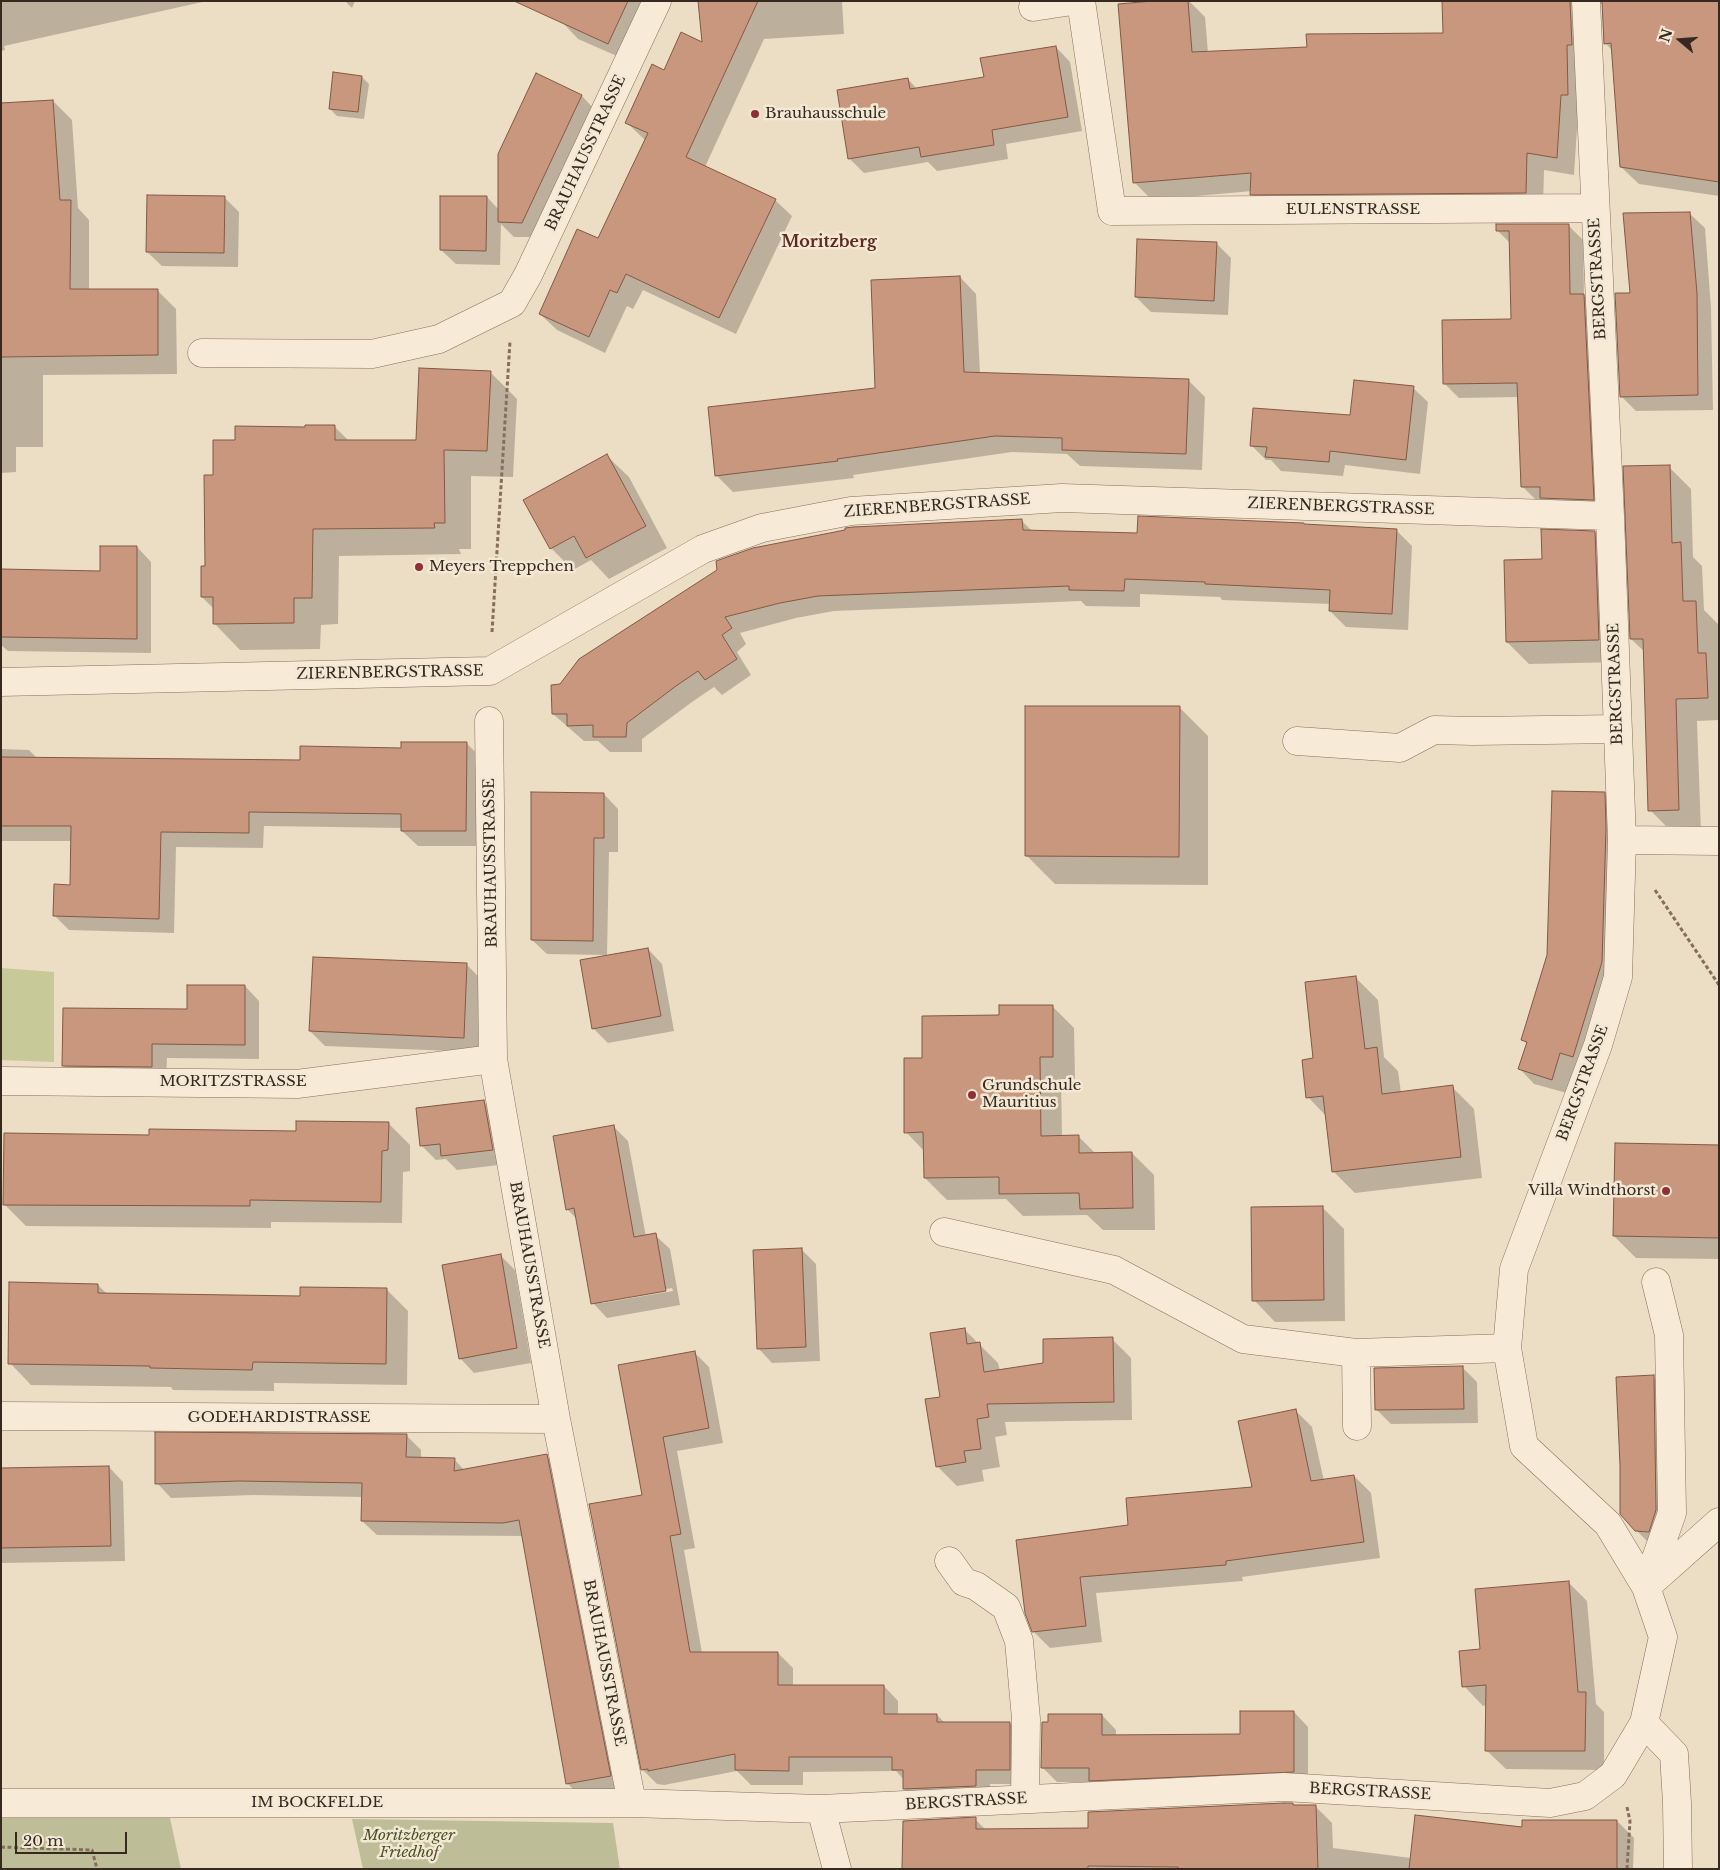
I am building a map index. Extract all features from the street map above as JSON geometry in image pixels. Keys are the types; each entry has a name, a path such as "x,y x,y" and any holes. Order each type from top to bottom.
{"street":[{"name":"BRAUHAUSSTRASSE","path":"512,303 528,276 657,1"},
{"path":"1033,7 1072,1"},
{"name":"EULENSTRASSE","path":"1080,1 1112,211 1595,208"},
{"name":"BERGSTRASSE","path":"632,1803 822,1809 1284,1787 1550,1803 1585,1796 1614,1774 1644,1723 1663,1637 1646,1587 1608,1524 1524,1446 1506,1348 1514,1269 1598,1045 1618,977 1622,840 1610,516 1586,1"},
{"path":"202,353 372,354 439,339 512,303"},
{"name":"ZIERENBERGSTRASSE","path":"1,682 490,671 703,549 762,528 851,511 1062,498 1610,516"},
{"name":"BRAUHAUSSTRASSE","path":"489,721 494,1059 556,1419 632,1803"},
{"path":"1297,741 1400,748 1434,730 1618,729"},
{"path":"1622,840 1719,841"},
{"name":"MORITZSTRASSE","path":"1,1082 296,1084 494,1059"},
{"path":"944,1232 1114,1270 1243,1339 1356,1353 1506,1348"},
{"path":"1646,1587 1672,1512 1669,1335 1656,1282"},
{"path":"1356,1353 1357,1426"},
{"name":"GODEHARDISTRASSE","path":"1,1416 556,1419"},
{"path":"1646,1587 1719,1522"},
{"path":"949,1561 964,1582 976,1586 1006,1607 1019,1641 1026,1719 1025,1800"},
{"path":"1644,1723 1674,1754 1678,1869"},
{"name":"IM BOCKFELDE","path":"1,1803 632,1803"},
{"path":"822,1809 837,1869"}],"path":[{"path":"490,671 512,303"},
{"path":"1654,888 1719,985"},
{"path":"1614,1774 1627,1805 1630,1822 1626,1869"},
{"path":"1,1847 92,1850 97,1869"}],"green space":[{"path":"1,968 54,972 54,1062 1,1060"},
{"path":"1,1818 170,1818 181,1869 1,1869"},
{"name":"Moritzberger Friedhof","path":"352,1819 613,1823 620,1869 363,1869"}],"building":[{"path":"514,1 628,1 608,44"},
{"path":"698,1 758,1 686,157 776,199 719,318 626,274 617,293 610,290 589,337 539,314 577,229 598,238 648,133 625,123 652,64 664,70 681,32 702,42"},
{"path":"1188,1 1192,52 1307,47 1306,34 1443,33 1442,1 1570,1 1572,45 1567,45 1568,95 1561,95 1557,158 1527,153 1526,193 1250,195 1251,173 1133,183 1118,4"},
{"path":"1602,1 1719,1 1719,182 1620,167 1611,43 1604,44"},
{"path":"1056,46 1068,117 992,130 994,145 921,157 919,147 848,159 837,90 908,78 910,89 984,77 980,58"},
{"path":"333,72 362,76 358,112 329,109"},
{"path":"536,73 582,95 522,223 498,222 498,154"},
{"path":"53,100 60,200 71,200 70,289 158,289 158,355 1,357 1,103"},
{"path":"147,195 225,196 224,253 146,252"},
{"path":"440,196 487,196 486,251 440,250"},
{"path":"1690,212 1697,293 1698,395 1620,397 1615,293 1630,293 1623,213"},
{"path":"1496,224 1569,224 1570,294 1584,294 1594,500 1540,498 1540,487 1521,487 1517,383 1443,384 1442,320 1511,319 1509,231 1496,231"},
{"path":"1137,239 1217,242 1214,301 1135,297"},
{"path":"960,276 964,372 1189,379 1186,454 1062,450 1062,438 995,436 837,459 838,461 715,476 708,407 875,388 871,280"},
{"path":"419,368 491,371 487,451 444,450 445,523 434,523 435,528 313,529 312,598 294,598 294,623 213,624 213,597 201,597 201,566 205,566 204,475 213,475 213,440 235,440 235,426 305,427 305,425 335,425 335,440 416,440"},
{"path":"1354,380 1414,386 1406,460 1330,451 1329,462 1265,457 1267,447 1250,446 1253,408 1350,415"},
{"path":"607,454 646,526 586,558 574,536 550,549 523,500"},
{"path":"1670,465 1672,543 1681,542 1683,601 1696,601 1698,653 1706,653 1708,698 1676,699 1679,810 1648,811 1643,639 1630,639 1623,466"},
{"path":"1138,516 1397,529 1392,614 1329,611 1330,590 1125,579 1124,591 1069,590 1069,586 818,596 780,603 725,617 732,628 722,635 737,659 705,680 698,671 676,686 627,723 626,737 593,737 593,725 567,726 567,714 552,714 551,685 560,684 579,659 717,570 716,561 753,548 853,527 1022,519 1023,530 1137,533"},
{"path":"1541,529 1595,531 1599,640 1506,642 1504,560 1542,559"},
{"path":"100,546 137,546 137,639 1,637 1,569 100,571"},
{"path":"1025,706 1180,706 1179,857 1025,856"},
{"path":"401,742 467,742 466,831 401,831 401,814 249,812 249,833 161,832 159,919 53,916 54,884 70,885 71,826 1,826 1,757 300,760 300,746 401,748"},
{"path":"1552,791 1605,792 1606,828 1602,962 1573,1057 1560,1053 1552,1080 1518,1069 1527,1042 1521,1040 1547,955"},
{"path":"531,792 604,793 604,838 594,838 593,941 531,940"},
{"path":"648,948 661,1016 592,1029 580,960"},
{"path":"313,957 467,963 464,1038 309,1031"},
{"path":"1356,976 1365,1049 1377,1047 1382,1094 1453,1085 1461,1157 1332,1172 1323,1096 1306,1098 1302,1060 1313,1058 1305,982"},
{"path":"187,985 245,985 245,1045 152,1044 152,1067 62,1066 63,1008 187,1009"},
{"name":"Grundschule Mauritius","path":"999,1005 1053,1005 1053,1057 1040,1057 1041,1136 1079,1135 1079,1153 1132,1152 1133,1208 1080,1209 1079,1193 999,1194 999,1177 924,1178 923,1132 904,1133 904,1058 922,1058 922,1016 999,1015"},
{"path":"484,1100 493,1150 441,1156 440,1144 420,1146 416,1108"},
{"path":"296,1121 389,1122 388,1150 382,1151 381,1202 250,1200 250,1206 3,1205 4,1133 149,1135 149,1129 296,1131"},
{"path":"614,1125 634,1237 656,1233 666,1291 591,1304 574,1208 566,1210 553,1136"},
{"name":"Villa Windthorst","path":"1615,1143 1719,1145 1719,1238 1613,1236"},
{"path":"1323,1206 1324,1300 1252,1301 1251,1207"},
{"path":"802,1248 806,1347 757,1349 753,1250"},
{"path":"501,1254 517,1348 459,1359 442,1265"},
{"path":"9,1282 98,1284 98,1293 300,1296 300,1287 387,1288 386,1364 253,1362 252,1370 8,1364"},
{"path":"965,1328 967,1344 980,1342 984,1372 1043,1363 1043,1339 1113,1337 1114,1402 987,1404 989,1417 977,1419 981,1449 964,1451 966,1462 936,1467 925,1399 940,1397 930,1333"},
{"path":"695,1351 709,1428 663,1437 681,1534 670,1536 690,1652 778,1652 778,1685 884,1685 884,1714 937,1714 937,1722 1010,1722 1010,1770 976,1770 976,1786 903,1789 903,1770 892,1770 892,1757 789,1757 789,1771 735,1770 735,1754 648,1771 648,1769 641,1770 589,1504 642,1495 618,1365"},
{"path":"1463,1366 1464,1409 1375,1410 1374,1368"},
{"path":"1654,1375 1656,1510 1649,1532 1635,1531 1620,1514 1616,1377"},
{"path":"1296,1409 1311,1481 1354,1475 1364,1542 1226,1561 1226,1565 1080,1577 1086,1626 1032,1632 1025,1613 1016,1540 1128,1525 1126,1498 1252,1487 1238,1421"},
{"path":"155,1432 407,1434 406,1457 455,1458 454,1471 547,1454 611,1776 566,1784 519,1520 503,1523 361,1521 362,1483 238,1481 155,1484"},
{"path":"109,1466 111,1546 1,1548 1,1468"},
{"path":"1569,1581 1578,1692 1586,1692 1585,1751 1485,1751 1486,1685 1462,1687 1459,1651 1480,1649 1475,1589"},
{"path":"1240,1711 1294,1711 1294,1772 1089,1781 1089,1768 1041,1768 1042,1722 1048,1722 1048,1714 1102,1714 1102,1735 1240,1734"},
{"path":"1284,1803 1316,1805 1318,1869 1178,1869 1178,1867 1088,1866 1088,1869 902,1869 903,1821 976,1817 976,1829 1088,1828 1088,1812"},
{"path":"1415,1815 1522,1827 1522,1820 1617,1820 1617,1869 1409,1869"}],"place":[{"name":"Brauhausschule","path":"755,114"},
{"name":"Meyers Treppchen","path":"419,567"},
{"name":"Grundschule Mauritius","path":"972,1095"},
{"name":"Villa Windthorst","path":"1666,1191"}],"district":[{"name":"Moritzberg","path":"829,242"}]}
